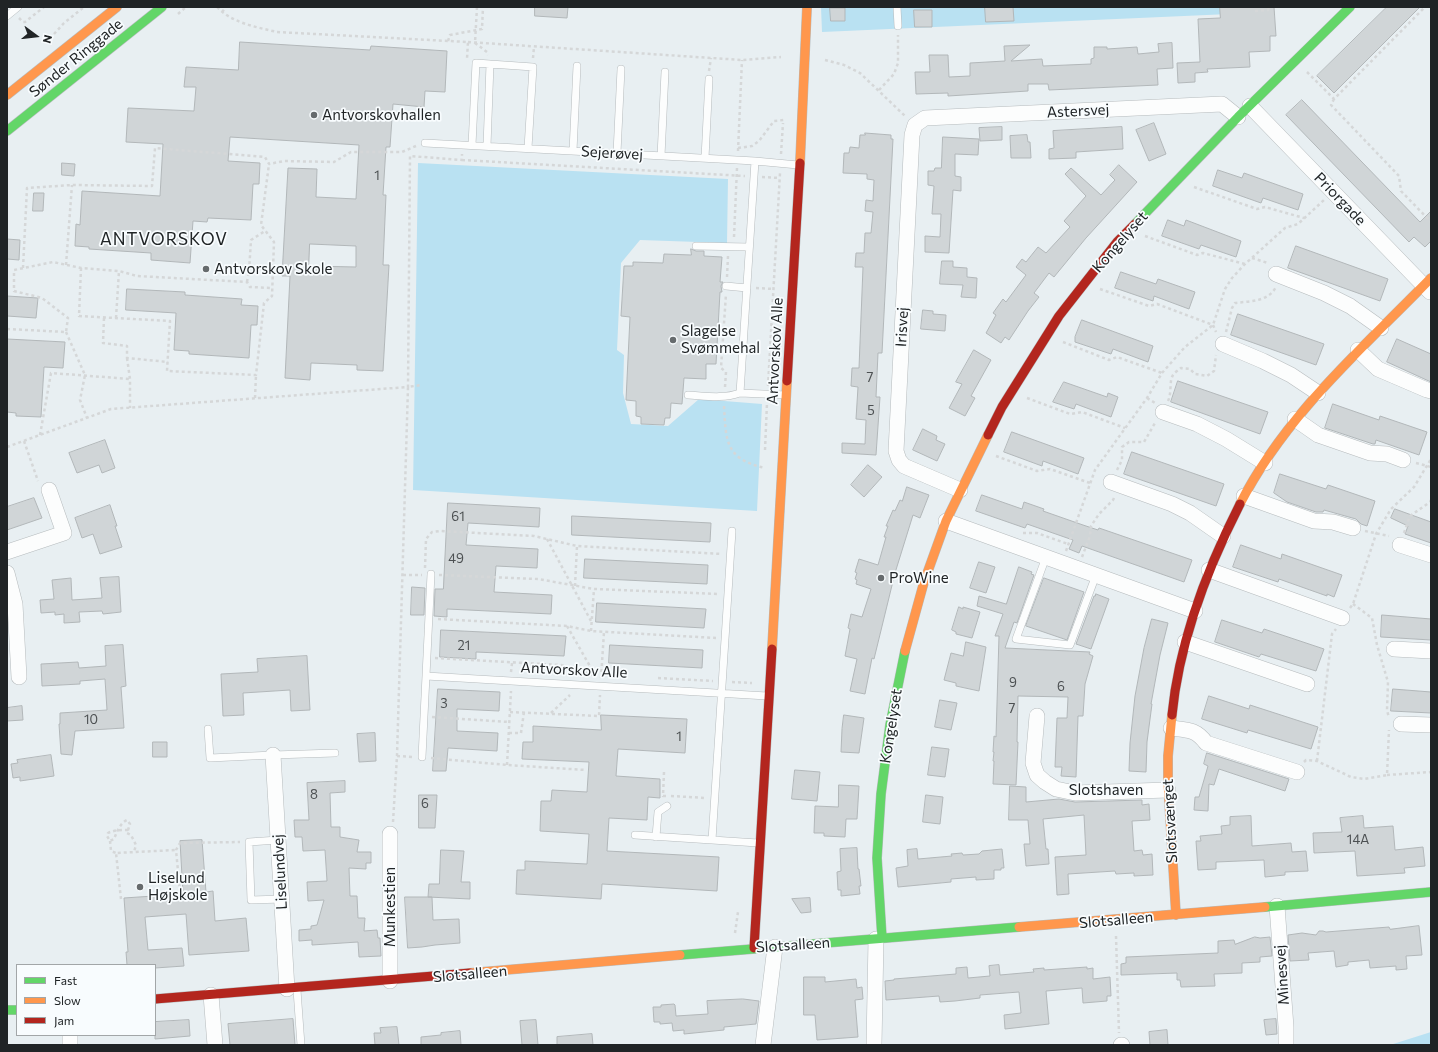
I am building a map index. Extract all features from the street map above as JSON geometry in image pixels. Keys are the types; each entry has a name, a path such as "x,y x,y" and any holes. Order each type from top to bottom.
{"street":[{"name":"Sønder Ringgade","path":"7,95 117,7"},
{"name":"Sønder Ringgade","path":"7,131 162,7"},
{"name":"Antvorskov Alle","path":"754,948 800,165 807,7"},
{"name":"Kongelyset","path":"879,939 877,858 881,794 890,725 905,651 924,582 946,521 960,490 1012,392 1058,316 1117,242 1238,117 1350,7"},
{"path":"25,117 112,36"},
{"name":"Astersvej","path":"915,126 925,118 1222,104 1238,117"},
{"name":"Priorgade","path":"1250,106 1333,192 1429,285"},
{"name":"Irisvej","path":"915,126 912,135 896,451 899,460 904,466 960,490"},
{"path":"1278,275 1324,293 1350,306 1381,328"},
{"name":"Slotsvænget","path":"1176,915 1168,790 1170,728 1175,690 1185,642 1209,570 1223,536 1244,496 1265,462 1295,419 1358,350 1429,285"},
{"path":"1223,344 1291,375 1318,393"},
{"path":"1358,350 1378,369 1431,391"},
{"path":"1163,412 1196,424 1226,439 1265,462"},
{"path":"1295,419 1318,435 1370,453 1387,454 1404,460"},
{"path":"1115,484 1172,504 1223,536"},
{"path":"7,552 64,532 49,490"},
{"path":"1244,496 1314,521 1333,522 1353,528"},
{"path":"946,521 1195,611"},
{"path":"1400,545 1431,555"},
{"path":"1209,570 1342,618"},
{"path":"7,573 15,604 19,677"},
{"path":"1185,642 1307,684"},
{"path":"1394,649 1431,651"},
{"name":"Slotshaven","path":"1037,716 1033,763 1037,775 1056,789 1075,793 1168,790"},
{"path":"1393,724 1431,726"},
{"path":"1170,728 1194,731 1201,736 1206,743 1297,772"},
{"name":"Liselundvej","path":"273,755 282,899 292,988"},
{"name":"Munkestien","path":"390,834 390,981"},
{"name":"Slotsalleen","path":"156,1000 390,981 754,948 1176,915 1431,892"},
{"name":"Minesvej","path":"1277,906 1286,1045"},
{"path":"874,1045 879,939"},
{"path":"763,1045 775,947"},
{"path":"212,995 215,1045"}],"lane":[{"path":"7,16 18,7"},
{"path":"897,7 898,26"},
{"path":"472,145 476,63 533,67 528,148"},
{"path":"487,146 490,64"},
{"path":"573,151 577,66"},
{"path":"617,153 621,69"},
{"path":"660,156 665,72"},
{"path":"705,158 709,79"},
{"path":"13,81 24,81"},
{"name":"Sejerøvej","path":"425,143 705,158 800,165"},
{"path":"740,394 755,161"},
{"path":"696,246 749,247"},
{"path":"726,286 747,288"},
{"path":"688,395 724,397 740,394 786,395"},
{"path":"712,840 732,531"},
{"path":"1046,557 1016,639 1070,645 1096,575"},
{"path":"422,757 432,574"},
{"name":"Antvorskov Alle","path":"426,676 770,696"},
{"path":"208,729 210,758 335,754"},
{"path":"656,837 658,812 667,806"},
{"path":"635,835 760,843"},
{"path":"278,840 249,842 251,900 282,899"},
{"path":"292,988 301,1045"}],"path":[{"path":"25,22 44,7"},
{"path":"64,23 84,7"},
{"path":"217,7 222,12 246,24 277,32 468,42 742,60 781,57"},
{"path":"222,12 226,7"},
{"path":"475,43 477,30 477,7"},
{"path":"448,41 450,35 482,29 483,7"},
{"path":"1255,11 1268,10 1269,7"},
{"path":"1425,7 1334,99 1331,105 1399,176 1401,191 1431,222"},
{"path":"879,90 894,74 898,63 898,26"},
{"path":"467,66 468,42"},
{"path":"825,60 844,65 860,73 915,126"},
{"path":"1296,61 1334,99"},
{"path":"738,148 752,146 759,141 774,121 784,120"},
{"path":"269,164 284,161 334,162 351,152 402,152 425,143"},
{"path":"462,160 463,145"},
{"path":"23,268 27,188 72,185 152,186 155,148 265,157 269,164 261,225 274,242 272,296 264,303 255,398"},
{"path":"390,834 392,830 397,756 403,575 408,387 410,156 780,178"},
{"path":"1176,181 1257,209 1265,207 1304,218"},
{"path":"66,265 72,185"},
{"path":"1062,563 1095,470 1149,395 1162,373 1185,347 1213,325 1225,289 1232,278 1245,264 1285,228 1298,224 1333,192"},
{"path":"1128,230 1197,255 1203,253 1245,264"},
{"path":"265,231 251,240 247,282 250,287 272,288"},
{"path":"87,418 80,400 85,375 66,332 68,318 42,298 14,290 14,270 53,262 81,268 119,271 137,276 247,282"},
{"path":"81,268 79,316 170,321 167,371 256,375"},
{"path":"116,318 119,271"},
{"path":"1223,344 1232,308 1235,303 1262,300 1273,292 1278,275"},
{"path":"1084,283 1149,306 1157,304 1213,325"},
{"path":"747,288 774,289"},
{"path":"104,318 102,343 127,346 130,379 130,408"},
{"path":"7,329 66,332"},
{"path":"1047,336 1109,360 1117,357 1162,373"},
{"path":"127,358 168,362"},
{"path":"40,435 51,373 130,379"},
{"path":"7,447 111,409 421,385"},
{"path":"1012,392 1070,414 1082,412 1125,428"},
{"path":"24,441 40,485 49,490"},
{"path":"981,450 1037,471 1050,469 1090,483"},
{"path":"1317,761 1332,634 1353,604 1376,534 1391,509 1414,487 1431,459"},
{"path":"1078,568 1090,536 1091,526 1099,514 1113,500 1115,484"},
{"path":"1400,545 1410,516 1431,500"},
{"path":"432,574 424,572 426,539 432,532 534,536 577,546 730,554"},
{"path":"547,539 574,586 591,621"},
{"path":"574,586 577,546"},
{"path":"403,575 432,574 538,579 594,589 728,594"},
{"path":"590,631 594,589"},
{"path":"1353,604 1372,618 1377,646 1388,682 1387,710 1393,724 1387,775"},
{"path":"429,618 567,626 590,631 725,639"},
{"path":"567,626 595,675"},
{"path":"510,712 599,716 604,632"},
{"path":"427,658 562,665 595,675 609,675"},
{"path":"507,765 512,662"},
{"path":"654,678 752,683"},
{"path":"551,714 581,685"},
{"path":"509,733 521,733 524,712"},
{"path":"424,717 509,722"},
{"path":"397,756 586,770"},
{"path":"1297,772 1306,760 1317,761 1351,777 1364,779 1387,775 1431,772"},
{"path":"664,772 664,796 715,798"},
{"path":"110,841 114,839 123,822 127,820 130,824 127,832 131,835 136,845 134,852"},
{"path":"128,830 112,831 108,833 107,836 110,841 111,851 116,854 176,850"},
{"path":"180,892 176,850 180,843 249,842"},
{"path":"116,854 121,899"},
{"path":"1116,920 1119,1036 1121,1045"}],"shaded area":[{"path":"821,7 1252,7 1252,13 822,32"},
{"path":"418,163 728,179 727,243 640,240 621,263 617,350 624,355 623,393 631,424 668,426 699,399 762,404 757,511 413,490"},
{"path":"1431,1032 1431,1045 1390,1045"}],"building":[{"path":"535,7 568,7 567,18 535,16"},
{"path":"985,7 1013,7 1014,21 986,22"},
{"path":"1220,7 1274,7 1276,36 1270,36 1270,51 1249,52 1250,67 1207,69 1208,72 1195,73 1195,82 1178,83 1177,63 1200,62 1198,19 1220,18"},
{"path":"1387,7 1420,7 1334,93 1317,76"},
{"path":"830,8 845,8 845,21 831,21"},
{"path":"914,10 932,10 932,27 915,27"},
{"path":"240,42 370,50 371,46 447,51 445,92 425,91 424,107 393,104 390,147 386,147 383,195 386,195 383,265 389,265 383,371 357,370 357,365 311,363 310,380 285,378 290,276 282,276 288,168 317,169 316,197 356,199 359,145 230,137 228,161 260,163 259,184 253,184 251,220 208,218 207,222 193,221 190,263 151,260 151,253 89,249 89,247 75,246 76,224 80,225 82,191 160,196 163,144 126,142 128,108 194,111 196,87 184,87 186,67 238,70","holes":["310,244 356,246 356,267 309,266"]},
{"path":"1172,43 1173,68 1157,69 1158,85 1049,90 1048,84 1028,84 1028,91 948,96 948,93 916,94 915,72 930,72 929,55 948,55 949,77 970,76 970,63 1005,61 1004,46 1030,45 1011,61 1042,59 1043,66 1091,64 1091,59 1094,58 1094,47 1107,47 1107,49 1137,47 1138,54 1159,52 1158,44"},
{"path":"1302,100 1420,222 1431,211 1431,241 1425,247 1414,237 1409,242 1286,115"},
{"path":"1154,123 1166,154 1149,161 1136,130"},
{"path":"1002,127 1002,140 980,141 979,128"},
{"path":"1122,127 1123,149 1076,152 1076,158 1049,159 1049,149 1054,148 1053,131"},
{"path":"865,133 891,135 891,139 893,139 882,353 878,353 876,397 880,397 876,455 842,453 842,443 865,444 866,420 856,419 858,387 851,386 852,368 859,368 863,267 855,267 856,253 864,253 865,233 871,233 873,212 865,211 866,200 873,201 874,180 867,179 867,174 843,173 844,153 849,153 850,147 859,148 860,135 865,135"},
{"path":"1027,135 1028,142 1030,142 1031,158 1011,158 1010,136"},
{"path":"943,137 979,139 978,155 955,154 955,176 961,177 961,191 953,190 949,253 925,252 925,236 940,237 941,214 932,214 934,186 928,185 928,171 934,171 935,168 941,168"},
{"path":"62,163 75,164 74,176 62,175"},
{"path":"1119,165 1137,182 1086,238 1054,277 1049,273 1034,293 1039,297 1009,340 1005,337 1001,343 986,333 996,315 993,313 1003,299 1006,302 1026,275 1016,267 1022,259 1026,262 1038,247 1046,253 1070,227 1064,221 1086,196 1065,174 1071,168 1101,195 1115,180 1110,175"},
{"path":"1218,170 1242,178 1244,173 1303,194 1298,210 1263,198 1261,203 1213,186"},
{"path":"34,193 44,193 43,211 33,211"},
{"path":"1168,220 1184,226 1186,220 1241,241 1236,257 1201,245 1199,249 1162,236"},
{"path":"7,239 20,240 19,260 7,259"},
{"path":"1296,246 1388,279 1380,301 1288,268"},
{"name":"Slagelse Svømmehal","path":"691,249 696,251 704,251 704,256 722,257 720,282 723,282 721,286 722,292 720,292 716,364 706,364 706,379 684,378 682,404 671,403 670,418 665,418 664,425 641,424 641,417 636,416 636,401 626,400 630,317 621,316 624,266 633,266 633,262 663,263 664,254 691,255"},
{"path":"942,261 953,261 953,267 967,268 967,277 977,278 976,298 961,297 963,285 940,284"},
{"path":"1121,272 1156,284 1158,279 1195,292 1189,309 1154,296 1153,301 1115,288"},
{"path":"127,289 185,292 185,295 242,299 241,305 258,306 257,325 251,325 249,358 189,354 189,351 174,350 176,313 126,310"},
{"path":"7,296 38,298 36,318 7,316"},
{"path":"923,310 933,311 933,314 946,315 945,331 921,329"},
{"path":"1238,314 1324,344 1316,365 1231,335"},
{"path":"1082,320 1153,346 1148,362 1113,349 1111,354 1075,342 1075,337"},
{"path":"7,339 65,342 63,368 44,367 41,417 16,416 16,413 7,412"},
{"path":"1397,339 1431,354 1431,382 1387,362"},
{"path":"974,350 991,360 971,396 975,398 965,416 949,408 962,384 956,382"},
{"path":"1178,381 1268,412 1260,434 1171,402"},
{"path":"1064,382 1107,397 1108,393 1118,397 1111,417 1076,404 1074,409 1053,402"},
{"path":"1333,404 1379,420 1380,416 1427,432 1419,455 1376,440 1375,444 1373,444 1325,428"},
{"path":"923,429 937,436 936,440 945,444 937,461 913,450"},
{"path":"1012,432 1084,458 1078,474 1043,461 1042,466 1004,452"},
{"path":"105,440 115,468 102,473 99,465 77,473 69,453"},
{"path":"1132,452 1224,484 1216,506 1124,474"},
{"path":"868,465 882,477 864,497 851,485"},
{"path":"1280,474 1326,489 1328,485 1375,501 1367,526 1361,524 1356,519 1324,510 1323,512 1316,512 1287,502 1274,493"},
{"path":"907,487 929,495 920,518 913,515 895,573 874,659 872,658 865,694 850,691 857,659 845,656 850,629 848,628 851,614 862,617 871,589 856,584 857,580 855,579 857,573 855,572 859,559 878,565 886,537 884,537 888,526 886,526 893,510 895,511 900,500 902,501"},
{"path":"982,495 1022,509 1024,502 1044,509 1043,511 1083,525 1098,530 1099,528 1192,560 1184,582 1082,546 1079,553 1069,549 1073,540 1027,524 1025,528 976,511"},
{"path":"34,498 42,518 7,530 7,507"},
{"path":"448,503 540,508 539,527 468,523 466,545 538,549 537,568 496,566 494,592 552,595 551,614 447,609 447,617 434,616 435,589 443,589"},
{"path":"110,505 122,547 100,554 93,534 82,538 75,518"},
{"path":"1395,509 1431,522 1431,543 1405,534 1408,526 1391,518"},
{"path":"572,516 711,523 710,542 572,535"},
{"path":"1241,545 1281,559 1282,554 1342,575 1334,597 1327,594 1327,596 1279,579 1278,582 1233,567"},
{"path":"585,559 708,565 707,584 584,578"},
{"path":"979,562 995,567 986,593 970,588"},
{"path":"1019,567 1032,572 1031,574 1034,575 1017,623 1014,622 1005,648 1090,652 1089,654 1093,656 1085,684 1083,716 1078,716 1076,777 1061,776 1062,767 1055,767 1057,718 1067,718 1068,697 1018,696 1016,785 993,784 993,752 994,736 996,737 999,636 995,636 1003,614 977,606 979,596 1006,604"},
{"path":"119,577 121,612 103,614 102,611 79,612 80,622 64,623 64,614 55,615 55,612 41,613 40,600 54,599 52,580 71,578 72,600 102,598 100,578"},
{"path":"1044,578 1084,592 1067,640 1026,626"},
{"path":"412,587 425,588 424,615 411,615"},
{"path":"1096,594 1109,599 1091,649 1076,644"},
{"path":"597,603 706,609 704,628 596,622"},
{"path":"959,607 980,612 972,638 956,634 956,632 952,630"},
{"path":"1382,615 1431,619 1431,640 1381,637"},
{"path":"1152,619 1168,623 1160,655 1151,704 1147,742 1146,772 1129,771 1130,743 1135,696 1144,648"},
{"path":"1222,620 1262,633 1264,629 1324,649 1316,671 1261,654 1259,657 1215,642"},
{"path":"441,630 566,636 564,656 476,652 476,659 440,657"},
{"path":"966,642 986,647 979,691 956,686 956,683 944,680 951,653 963,656"},
{"path":"123,645 126,686 121,687 124,728 75,731 72,755 61,754 59,724 60,713 107,710 105,679 80,681 80,684 42,686 41,664 78,662 79,668 106,666 105,646"},
{"path":"610,645 703,650 702,668 609,663"},
{"path":"307,656 310,710 291,711 290,690 243,693 244,715 223,716 221,674 258,672 257,659"},
{"path":"438,689 500,692 499,711 457,709 457,731 498,733 497,751 448,748 446,771 433,771"},
{"path":"1393,689 1431,692 1431,713 1391,711"},
{"path":"1209,696 1249,709 1250,705 1318,727 1311,749 1248,730 1247,733 1202,719"},
{"path":"940,700 957,703 951,730 935,727"},
{"path":"22,706 23,720 7,721 7,708"},
{"path":"601,715 687,719 685,753 618,749 616,776 660,779 660,798 648,797 647,820 609,818 607,851 719,857 717,891 602,884 601,899 516,894 517,870 525,870 525,861 587,864 589,834 540,831 541,801 551,801 552,790 587,792 589,762 522,759 523,742 533,742 533,726 601,730"},
{"path":"844,715 864,718 859,753 841,752"},
{"path":"375,733 376,761 359,762 357,734"},
{"path":"153,742 167,742 167,757 153,757"},
{"path":"932,747 949,749 945,777 928,775"},
{"path":"1207,753 1289,779 1285,791 1219,769 1214,785 1209,784 1208,811 1194,810 1195,797 1199,797 1208,766 1204,764"},
{"path":"51,755 54,776 20,781 20,777 13,778 11,764 18,763 17,760"},
{"path":"795,770 820,772 817,801 792,799"},
{"path":"345,781 345,792 330,793 331,827 340,827 340,837 359,840 357,852 371,852 371,863 366,863 366,869 349,868 350,896 357,896 358,918 365,918 364,931 377,930 378,938 380,938 381,956 359,957 358,942 312,945 312,940 299,941 299,930 311,929 311,926 317,925 324,900 308,901 307,882 327,881 325,850 303,851 302,837 295,837 294,820 309,820 307,783"},
{"path":"839,785 859,786 857,819 846,819 845,837 824,836 824,833 814,833 815,806 838,807"},
{"path":"1010,786 1026,787 1026,802 1059,799 1075,802 1142,800 1142,805 1149,804 1150,820 1132,821 1134,851 1142,850 1143,855 1152,854 1153,875 1134,876 1134,873 1116,874 1115,871 1068,874 1069,894 1057,895 1055,857 1086,855 1084,815 1043,819 1049,864 1026,866 1024,844 1030,844 1028,820 1009,820"},
{"path":"419,795 437,795 435,828 419,828"},
{"path":"926,795 943,797 940,824 923,822"},
{"path":"1251,816 1252,846 1291,843 1292,852 1306,851 1308,871 1285,872 1285,875 1265,877 1264,860 1216,862 1216,869 1198,870 1196,841 1201,841 1200,836 1222,834 1221,826 1230,825 1230,817"},
{"path":"1363,816 1364,828 1393,826 1395,850 1423,847 1425,866 1404,868 1405,873 1357,876 1355,851 1314,853 1313,833 1342,832 1340,818"},
{"path":"202,840 206,892 213,891 215,921 246,918 249,951 189,955 186,914 145,917 148,950 182,948 184,966 156,968 156,964 127,964 126,952 128,952 124,898 183,894 180,841"},
{"path":"857,848 858,869 861,886 859,886 860,894 841,896 841,890 838,890 837,872 841,871 840,849"},
{"path":"917,849 918,859 952,856 951,854 962,853 963,855 979,854 982,851 1002,849 1004,868 1001,868 1001,870 994,870 994,879 976,880 976,877 951,879 951,882 898,887 896,868 908,866 907,850"},
{"path":"441,850 464,851 461,882 470,882 470,899 428,897 429,884 439,884"},
{"path":"405,897 432,897 433,920 459,919 460,943 408,948"},
{"path":"810,898 811,912 801,913 792,899"},
{"path":"1419,926 1422,955 1406,956 1407,969 1396,970 1396,966 1370,968 1369,960 1348,962 1348,965 1336,967 1334,951 1308,953 1309,960 1290,961 1288,935 1302,933 1316,935 1319,931 1326,932 1389,927 1390,929"},
{"path":"1255,937 1270,937 1272,956 1260,957 1260,962 1242,963 1242,973 1214,974 1215,986 1181,987 1180,980 1177,980 1177,973 1121,975 1121,964 1126,963 1126,957 1218,953 1218,941 1234,940 1235,944"},
{"path":"999,965 1000,975 1034,972 1033,969 1044,968 1044,970 1087,967 1087,969 1093,968 1093,979 1110,977 1111,996 1107,996 1107,1001 1083,1003 1082,988 1046,991 1049,1024 1005,1029 1004,1015 1021,1013 1019,992 980,995 980,998 940,1002 939,996 886,1000 885,981 956,974 956,968 967,967 968,978 990,976 989,966"},
{"path":"804,977 825,977 825,982 856,979 857,988 862,987 863,999 855,1000 858,1037 817,1040 815,1015 804,1015"},
{"path":"743,999 759,1001 756,1024 724,1027 724,1030 684,1034 684,1030 673,1031 672,1023 660,1024 660,1022 654,1022 653,1007 674,1004 676,1016 708,1014 707,1001"},
{"path":"293,1019 295,1045 230,1045 228,1024"},
{"path":"1276,1019 1277,1034 1266,1035 1264,1020"},
{"path":"189,1020 190,1036 155,1039 156,1022"},
{"path":"536,1020 538,1045 522,1045 520,1021"},
{"path":"397,1027 399,1045 375,1045 374,1033 381,1033 380,1028"},
{"path":"1167,1030 1168,1045 1150,1045 1149,1032"},
{"path":"460,1031 461,1045 421,1045 421,1037"},
{"path":"592,1034 593,1045 557,1045 557,1037"}],"traffic: fast":[{"path":"7,131 162,7"},
{"path":"1135,224 1238,117 1350,7"},
{"path":"882,938 877,858 881,794 890,725 905,651"},
{"path":"1265,907 1431,892"},
{"path":"680,955 1019,927"},
{"path":"7,1010 16,1010"}],"traffic: slow":[{"path":"7,95 117,7"},
{"path":"800,163 807,7"},
{"path":"1240,504 1259,471 1302,412 1352,357 1431,278"},
{"path":"772,649 787,381"},
{"path":"905,651 924,582 946,521 988,435"},
{"path":"1172,715 1168,756 1168,783 1176,915"},
{"path":"1019,927 1265,907"},
{"path":"470,973 680,955"}],"traffic: jam":[{"path":"787,381 800,163"},
{"path":"988,435 1002,407 1059,316 1117,242 1135,224"},
{"path":"1172,715 1181,660 1196,606 1216,554 1240,504"},
{"path":"754,948 772,649"},
{"path":"156,999 470,973"}],"place":[{"name":"Antvorskovhallen","path":"314,115"},
{"name":"Antvorskov Skole","path":"206,269"},
{"name":"Slagelse Svømmehal","path":"673,340"},
{"name":"ProWine","path":"881,578"},
{"name":"Liselund Højskole","path":"140,887"}],"district":[{"name":"ANTVORSKOV","path":"164,239"}]}
